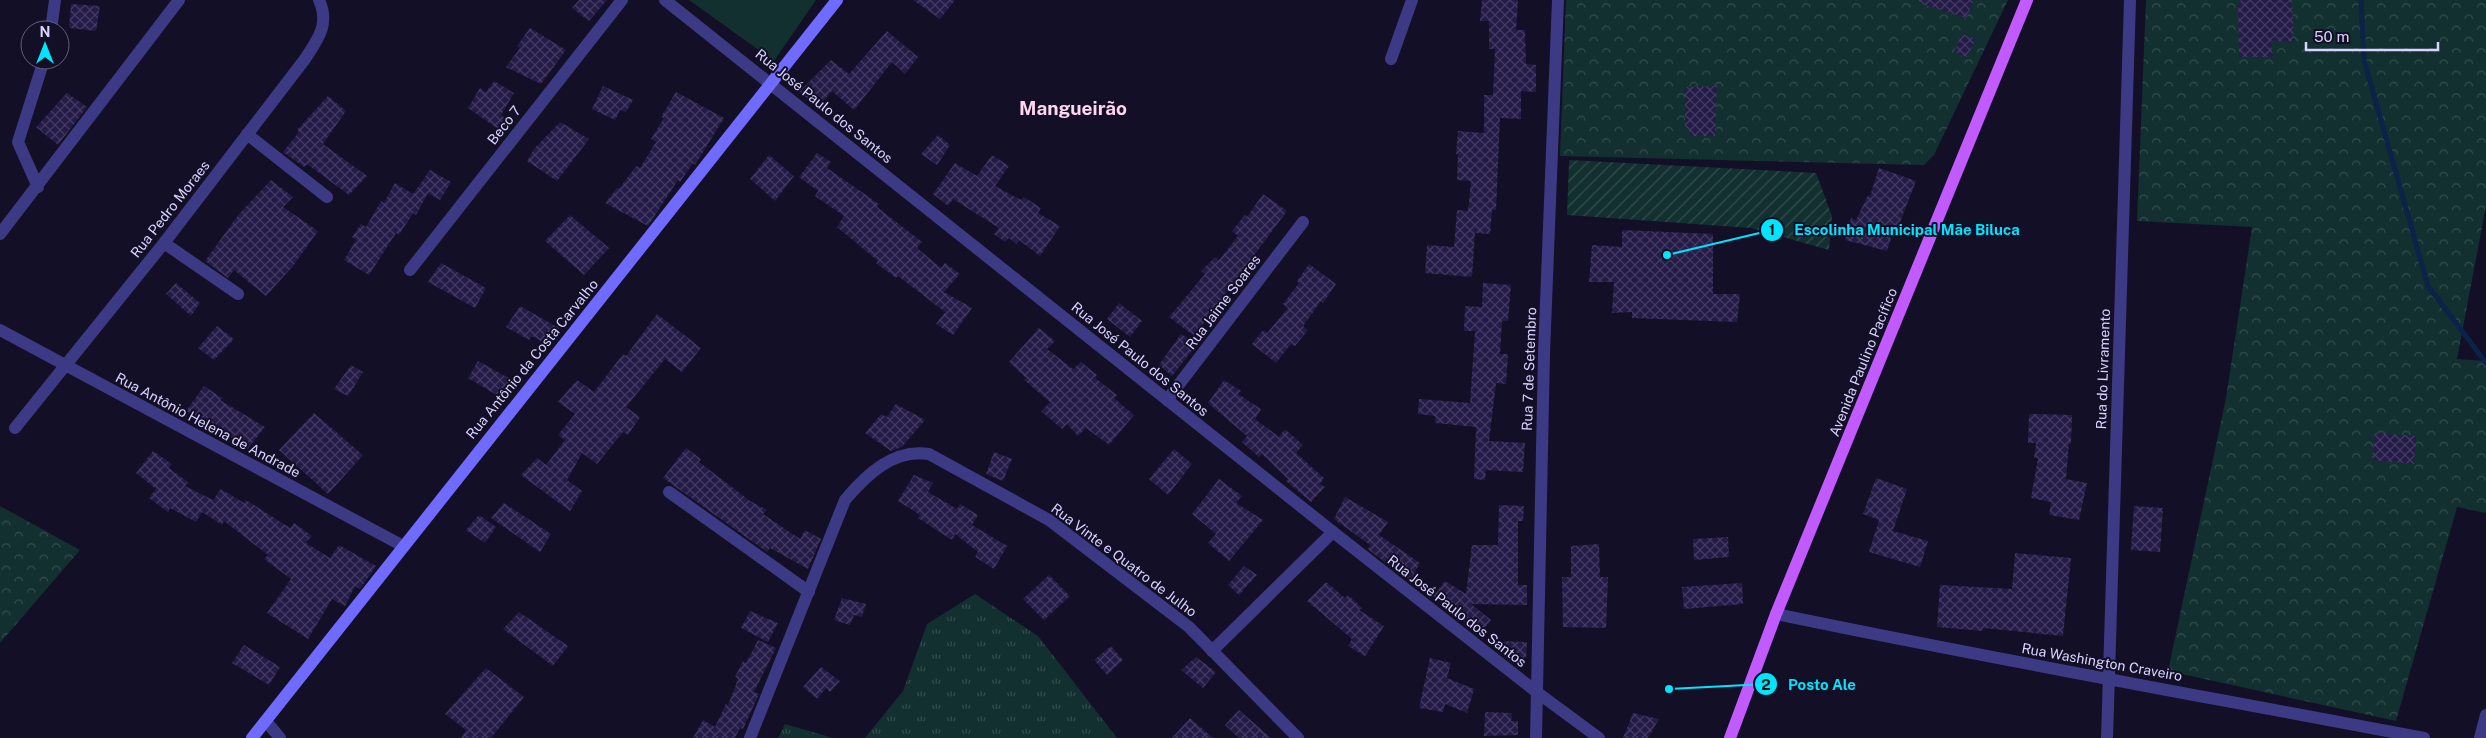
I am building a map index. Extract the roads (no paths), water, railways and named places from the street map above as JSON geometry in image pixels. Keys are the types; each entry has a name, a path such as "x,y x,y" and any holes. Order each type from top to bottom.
{"main road":[{"name":"Avenida Paulino Pacífico","path":"1730,738 1776,614 2027,0"}],"street":[{"path":"52,20 55,0"},
{"path":"0,234 38,187 179,0"},
{"name":"Rua Pedro Moraes","path":"16,428 164,243 246,134 305,60 320,35 325,13 319,0"},
{"name":"Beco 7","path":"410,270 622,0"},
{"name":"Rua José Paulo dos Santos","path":"665,0 1333,532 1538,693 1599,738"},
{"name":"Rua Antônio da Costa Carvalho","path":"252,738 837,0"},
{"path":"1391,59 1412,0"},
{"name":"Rua 7 de Setembro","path":"1536,738 1544,353 1558,0"},
{"name":"Rua do Livramento","path":"2107,738 2130,0"},
{"path":"38,187 18,142 41,70"},
{"path":"246,134 327,197"},
{"name":"Rua Jaime Soares","path":"1166,400 1303,222"},
{"path":"164,243 238,294"},
{"name":"Rua Antônio Helena de Andrade","path":"0,330 403,546"},
{"name":"Rua Vinte e Quatro de Julho","path":"750,738 845,500 862,480 887,461 918,452 929,454 1048,520 1189,628 1298,738"},
{"path":"669,492 809,592"},
{"path":"1212,651 1333,532"},
{"name":"Rua Washington Craveiro","path":"1776,614 1944,649 2424,738"},
{"path":"2480,738 2486,715"},
{"path":"266,721 280,738"}],"waterway":[{"path":"2361,0 2364,60 2428,286 2486,363"}],"place":[{"name":"Escolinha Municipal Mãe Biluca","path":"1667,255"},
{"name":"Posto Ale","path":"1669,689"}],"district":[{"name":"Mangueirão","path":"1073,108"}]}
